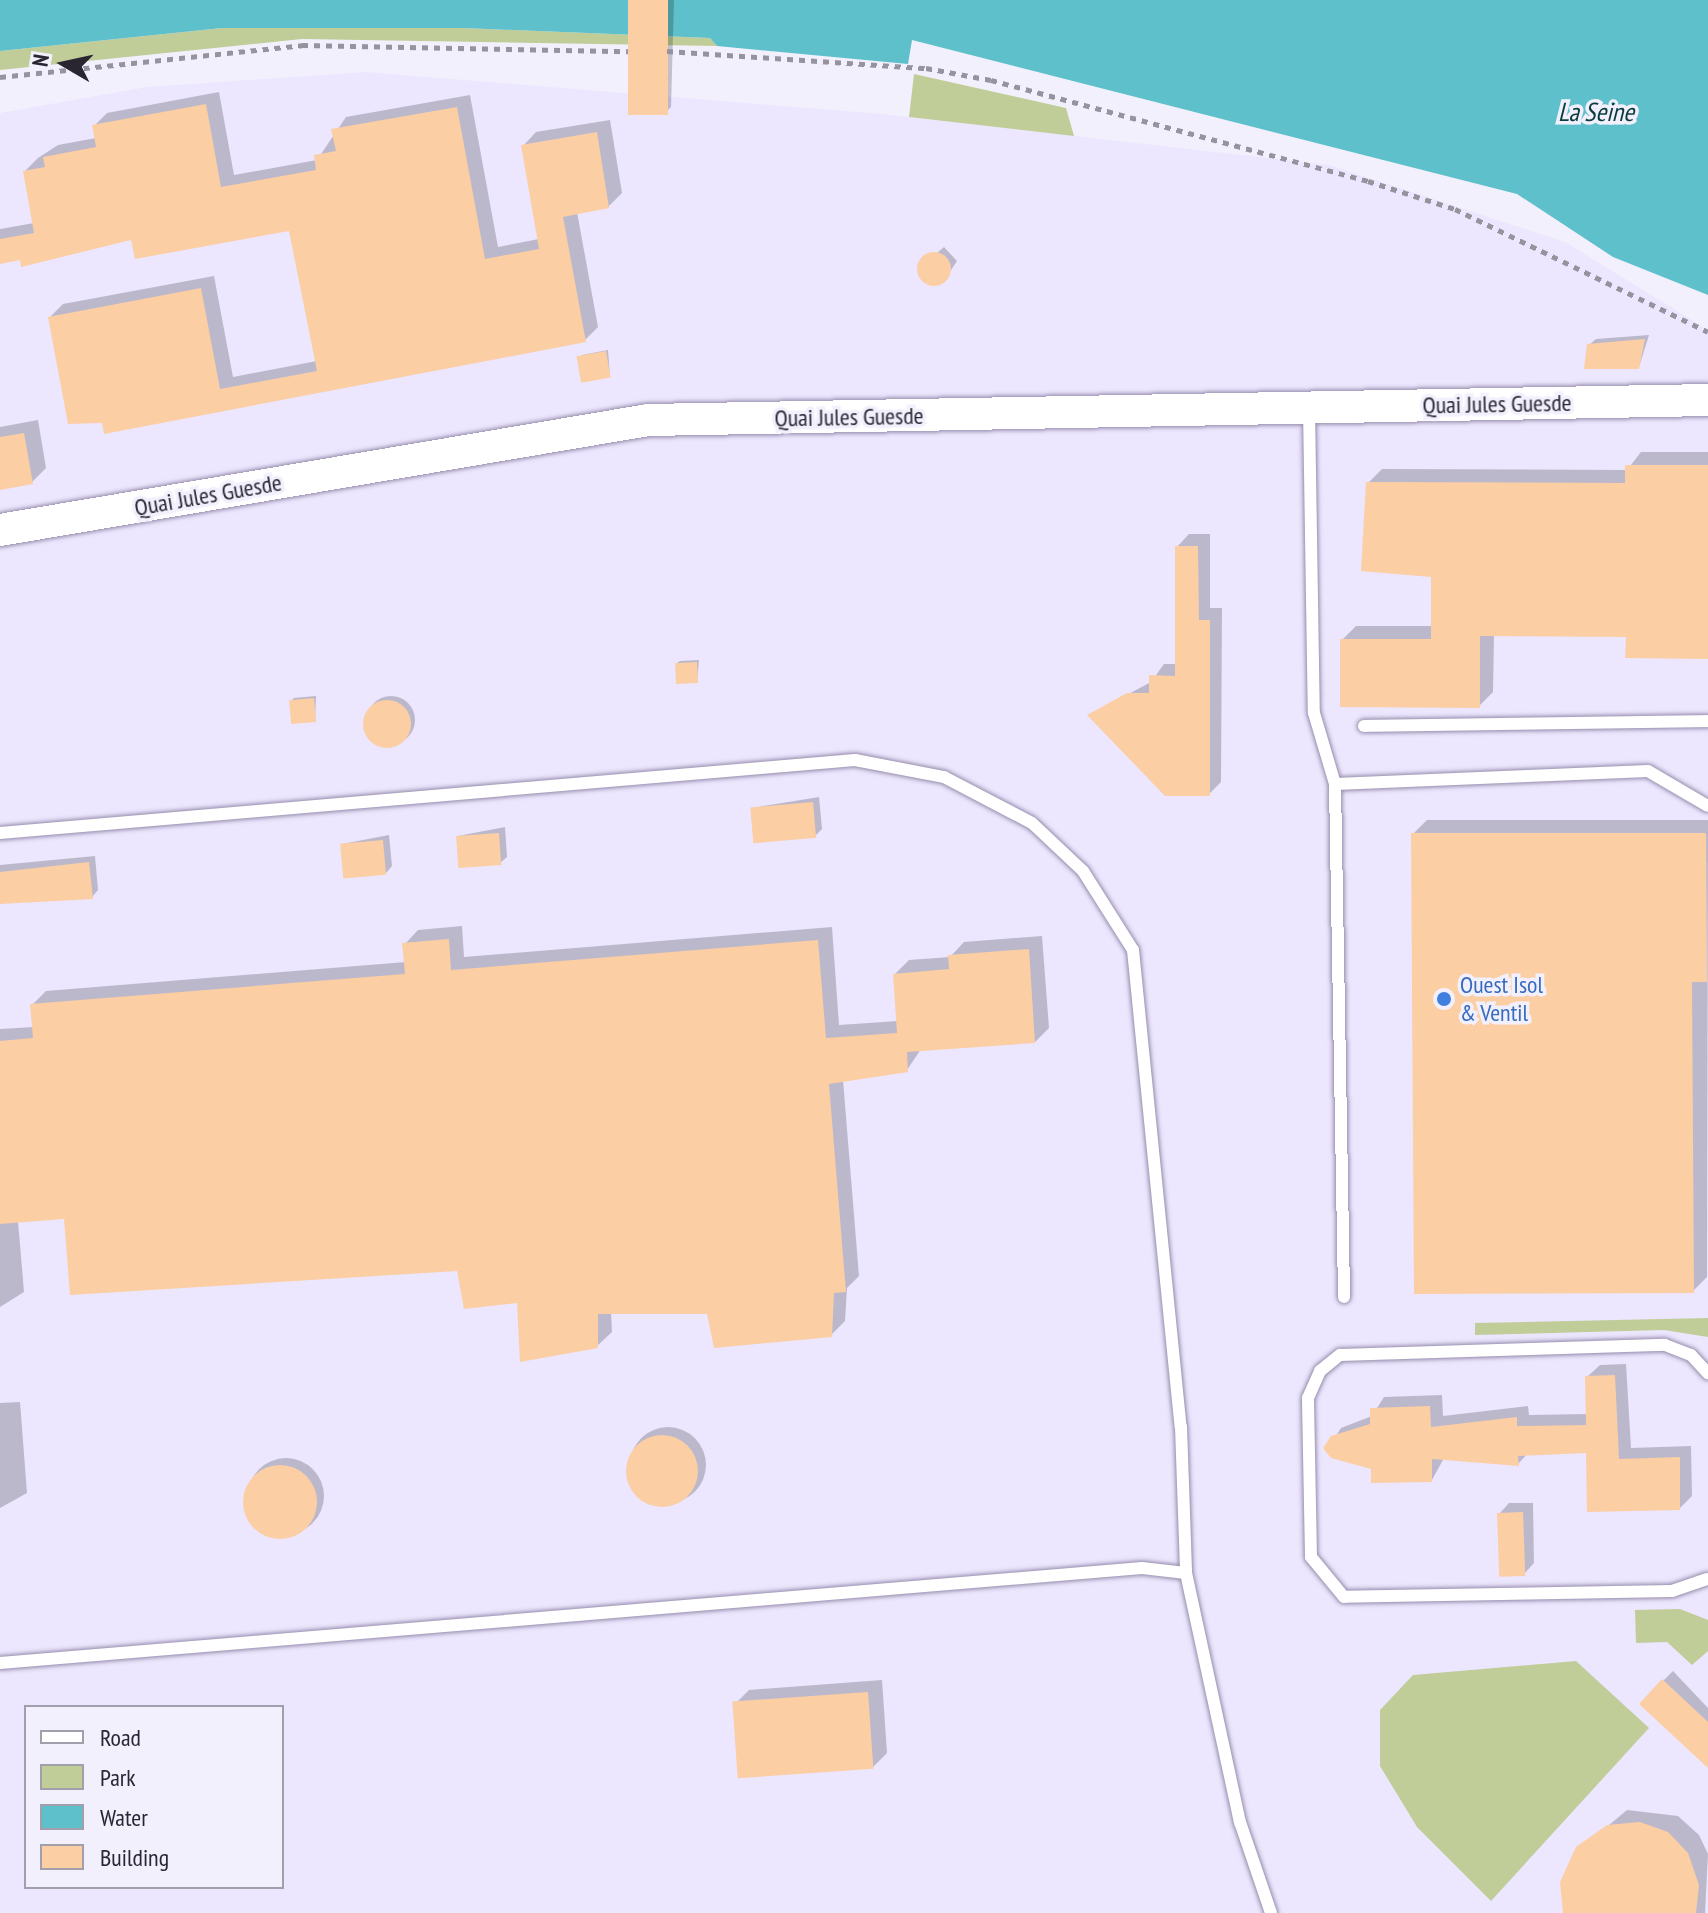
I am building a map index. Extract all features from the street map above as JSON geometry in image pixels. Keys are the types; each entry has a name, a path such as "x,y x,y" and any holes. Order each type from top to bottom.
{"main road":[{"name":"Quai Jules Guesde","path":"0,530 648,420 1708,400"}],"lane":[{"path":"1309,408 1314,713 1335,784 1344,1297"},
{"path":"1364,726 1708,721"},
{"path":"0,833 855,760 944,777 1032,823 1083,871 1133,950 1181,1427 1186,1573 1240,1822 1271,1913"},
{"path":"1335,784 1648,771 1708,806"},
{"path":"1708,1373 1691,1355 1665,1345 1340,1355 1320,1371 1308,1398 1311,1557 1344,1597 1672,1591 1708,1579"},
{"path":"0,1663 1142,1568 1186,1573"}],"path":[{"path":"0,77 302,45 628,51"},
{"path":"667,51 926,68 991,80 1368,181 1455,209 1708,332"}],"shaded area":[{"path":"366,72 882,114 1329,165 1565,242 1708,330 1708,1913 0,1913 0,113 147,87"}],"green space":[{"path":"222,28 463,28 710,38 717,46 302,39 0,70 0,51"},
{"path":"914,74 1066,108 1074,136 909,117"},
{"path":"1708,1318 1708,1337 1664,1330 1475,1335 1475,1323"},
{"path":"1680,1609 1708,1620 1708,1651 1692,1665 1667,1642 1636,1643 1635,1610"},
{"path":"1576,1661 1649,1728 1491,1901 1417,1827 1380,1766 1380,1710 1413,1675"}],"water":[{"name":"La Seine","path":"0,0 1708,0 1708,295 1613,257 1517,194 912,40 908,64 717,46 710,38 463,28 222,28 0,51"}],"building":[{"path":"628,0 668,0 668,115 628,115"},
{"path":"206,104 221,187 316,170 314,155 336,151 331,129 457,107 485,259 539,249 521,145 597,132 609,208 563,217 586,342 104,434 102,423 68,424 48,317 201,288 220,389 317,371 289,231 135,259 131,240 21,267 20,260 0,264 0,239 34,233 23,171 45,167 43,157 96,147 92,125"},
{"path":"934,252 946,257 951,269 946,281 934,286 922,281 917,269 922,257"},
{"path":"1645,339 1639,369 1584,369 1587,344"},
{"path":"606,351 611,378 581,383 576,356"},
{"path":"24,433 33,484 0,490 0,437"},
{"path":"1625,465 1708,465 1708,659 1625,658 1626,637 1480,636 1480,708 1340,707 1340,639 1431,639 1431,577 1361,571 1366,482 1625,483"},
{"path":"1175,546 1198,546 1199,620 1210,620 1210,796 1165,796 1087,715 1127,693 1149,693 1149,675 1175,676"},
{"path":"697,662 698,683 676,684 675,663"},
{"path":"314,698 316,722 291,724 289,700"},
{"path":"387,700 404,707 411,724 404,741 387,748 370,741 363,724 370,707"},
{"path":"813,802 816,838 753,843 750,807"},
{"path":"499,833 501,865 458,868 456,836"},
{"path":"1411,833 1706,833 1707,982 1692,982 1694,1293 1414,1294"},
{"path":"383,840 386,875 343,879 340,844"},
{"path":"89,862 93,899 0,904 0,872"},
{"path":"449,939 451,970 818,940 826,1038 897,1033 893,974 949,969 948,955 1029,949 1035,1043 907,1052 908,1072 829,1084 846,1292 834,1293 832,1337 714,1348 707,1314 598,1314 598,1348 520,1362 517,1303 464,1309 457,1271 70,1295 64,1219 0,1224 0,1041 33,1038 30,1004 405,974 402,943"},
{"path":"1615,1375 1619,1459 1680,1457 1680,1510 1587,1512 1586,1453 1518,1456 1519,1466 1432,1459 1432,1482 1371,1483 1371,1469 1331,1458 1323,1448 1331,1436 1370,1424 1370,1408 1430,1406 1431,1427 1517,1417 1517,1426 1586,1425 1585,1376"},
{"path":"669,1435 688,1445 696,1457 696,1485 688,1497 676,1505 655,1507 636,1497 628,1485 626,1464 636,1445 648,1437"},
{"path":"280,1465 294,1468 306,1476 314,1488 317,1502 314,1516 306,1528 294,1536 280,1539 266,1536 254,1528 246,1516 243,1502 246,1488 254,1476 266,1468"},
{"path":"1523,1512 1525,1576 1499,1577 1497,1513"},
{"path":"1662,1679 1708,1722 1708,1768 1639,1704"},
{"path":"868,1692 873,1769 738,1778 732,1701"},
{"path":"1640,1822 1668,1832 1688,1853 1699,1885 1696,1913 1563,1913 1560,1882 1576,1847 1607,1825"}],"place":[{"name":"Ouest Isol & Ventil","path":"1444,999"}]}
